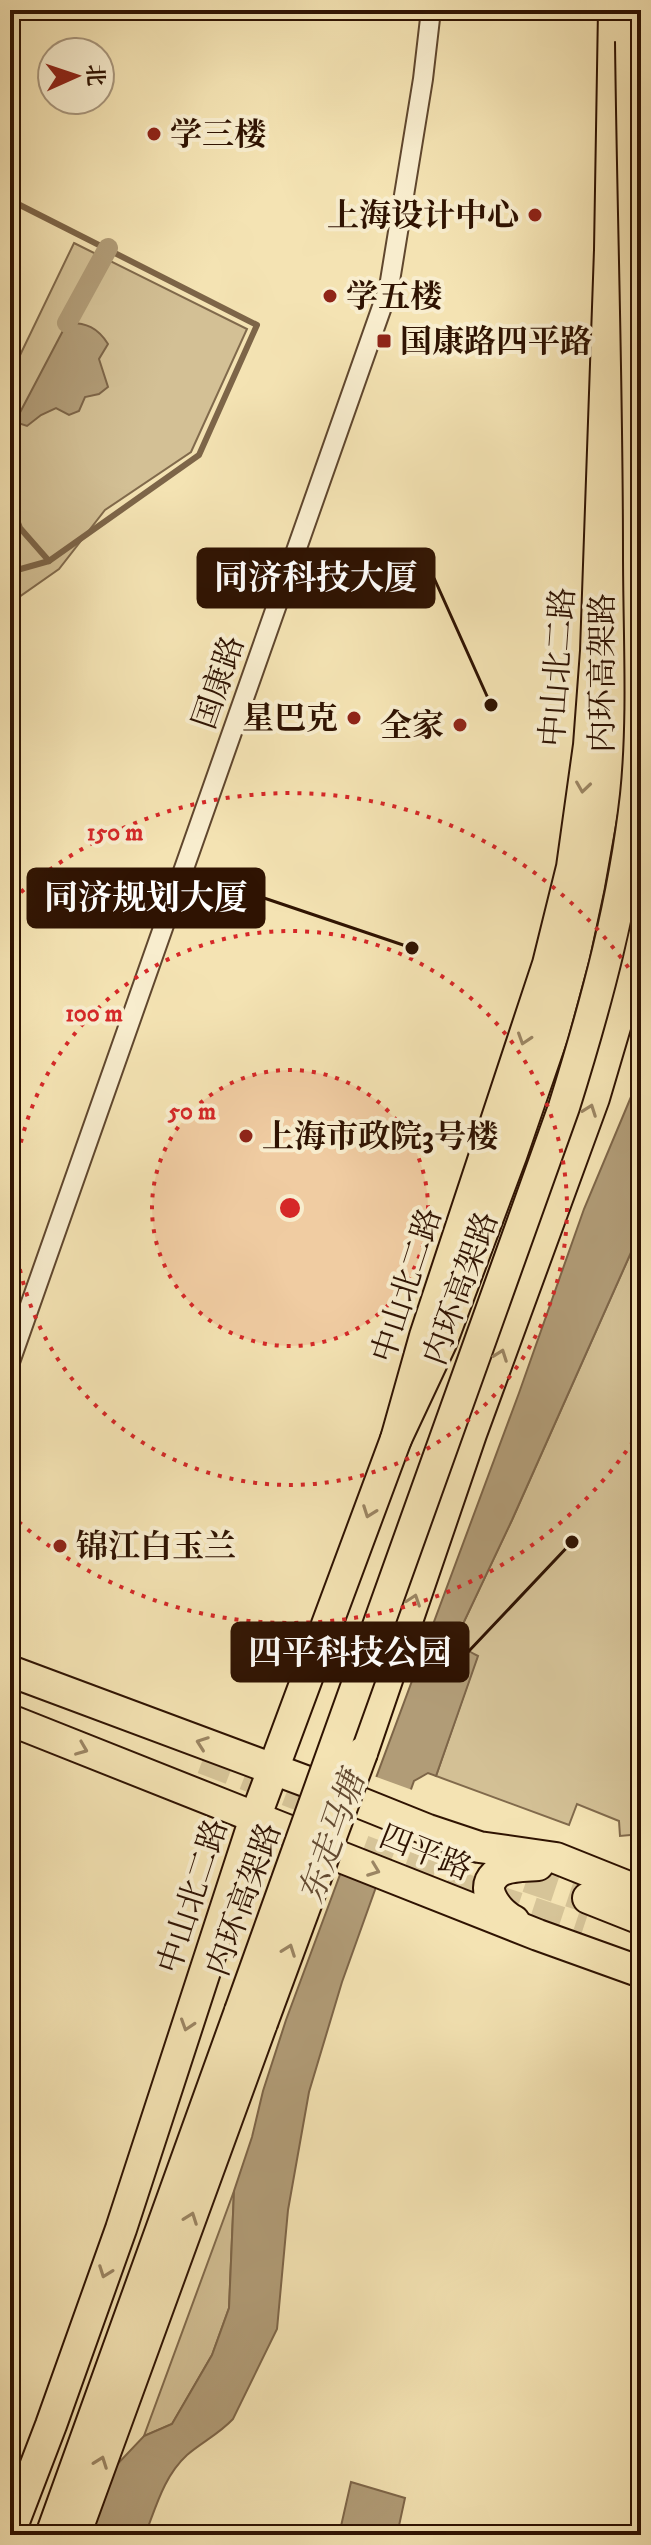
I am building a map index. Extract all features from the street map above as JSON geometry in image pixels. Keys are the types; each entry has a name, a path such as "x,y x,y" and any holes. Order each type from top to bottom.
{"main road":[{"name":"中山北二路","path":"10,2532 121,2229 255,1818 396,1439 425,1336 548,964 572,867 589,745 596,651 614,10"},
{"name":"内环高架路","path":"51,2535 564,1107 610,944 630,843 639,743 639,455 631,10"},
{"path":"396,1439 441,1343 553,1034 574,956 603,807 616,647 621,347 631,41"},
{"path":"38,2535 584,1064 626,937 641,880"},
{"name":"内环高架路","path":"75,2535 362,1753 471,1434 594,1098 625,993 641,918"},
{"name":"四平路","path":"10,1671 428,1830 479,1847 556,1858 641,1892"},
{"name":"四平路","path":"10,1720 297,1834 338,1856 641,1972"},
{"path":"538,1935 496,1908 490,1891 492,1878 496,1873 522,1866 576,1866"},
{"path":"588,1898 641,1919"},
{"path":"583,1929 641,1951"}],"street":[{"name":"国康路","path":"10,1362 389,287 423,79 431,10"}],"shaded area":[{"path":"74,243 247,329 191,452 105,510 59,569 19,597 10,593 10,376"},
{"path":"67,323 91,327 108,344 99,359 108,387 99,394 85,397 79,411 69,415 56,408 27,426 15,422"},
{"name":"东走马塘","path":"641,1073 641,1230 461,1628 462,1646 478,1656 436,1776 428,1773 414,1781 342,1982 309,2092 288,2210 277,2329 233,2419 187,2455 172,2472 145,2535 85,2535 107,2475 144,2436 172,2424 212,2355 229,2308 234,2191 286,2020 519,1393 584,1209"},
{"path":"641,1230 641,1834 620,1836 619,1821 577,1804 569,1825 436,1776 477,1657 462,1646 461,1628"},
{"path":"234,2191 229,2308 212,2355 172,2424 144,2436"},
{"path":"351,2482 405,2498 397,2535 339,2535"}],"pier":[{"path":"371,1775 415,1791 381,1884 337,1867"}],"waterway":[{"path":"10,200 257,325 199,455 49,561 10,572"},
{"path":"67,323 108,248"},
{"path":"10,437 15,422"},
{"path":"10,501 20,528 49,561"}],"tunnel":[{"path":"203,1759 337,1810"},
{"path":"442,1849 588,1898"},
{"path":"363,1850 583,1929"}],"place":[{"name":"学三楼","path":"154,134"},
{"name":"上海设计中心","path":"535,215"},
{"name":"学五楼","path":"330,296"},
{"name":"国康路四平路","path":"384,341"},
{"name":"同济科技大厦","path":"491,705"},
{"name":"星巴克","path":"354,718"},
{"name":"全家","path":"460,725"},
{"name":"同济规划大厦","path":"412,948"},
{"name":"上海市政院3号楼","path":"246,1136"},
{"name":"四平科技公园","path":"572,1542"},
{"name":"锦江白玉兰","path":"60,1546"}]}
